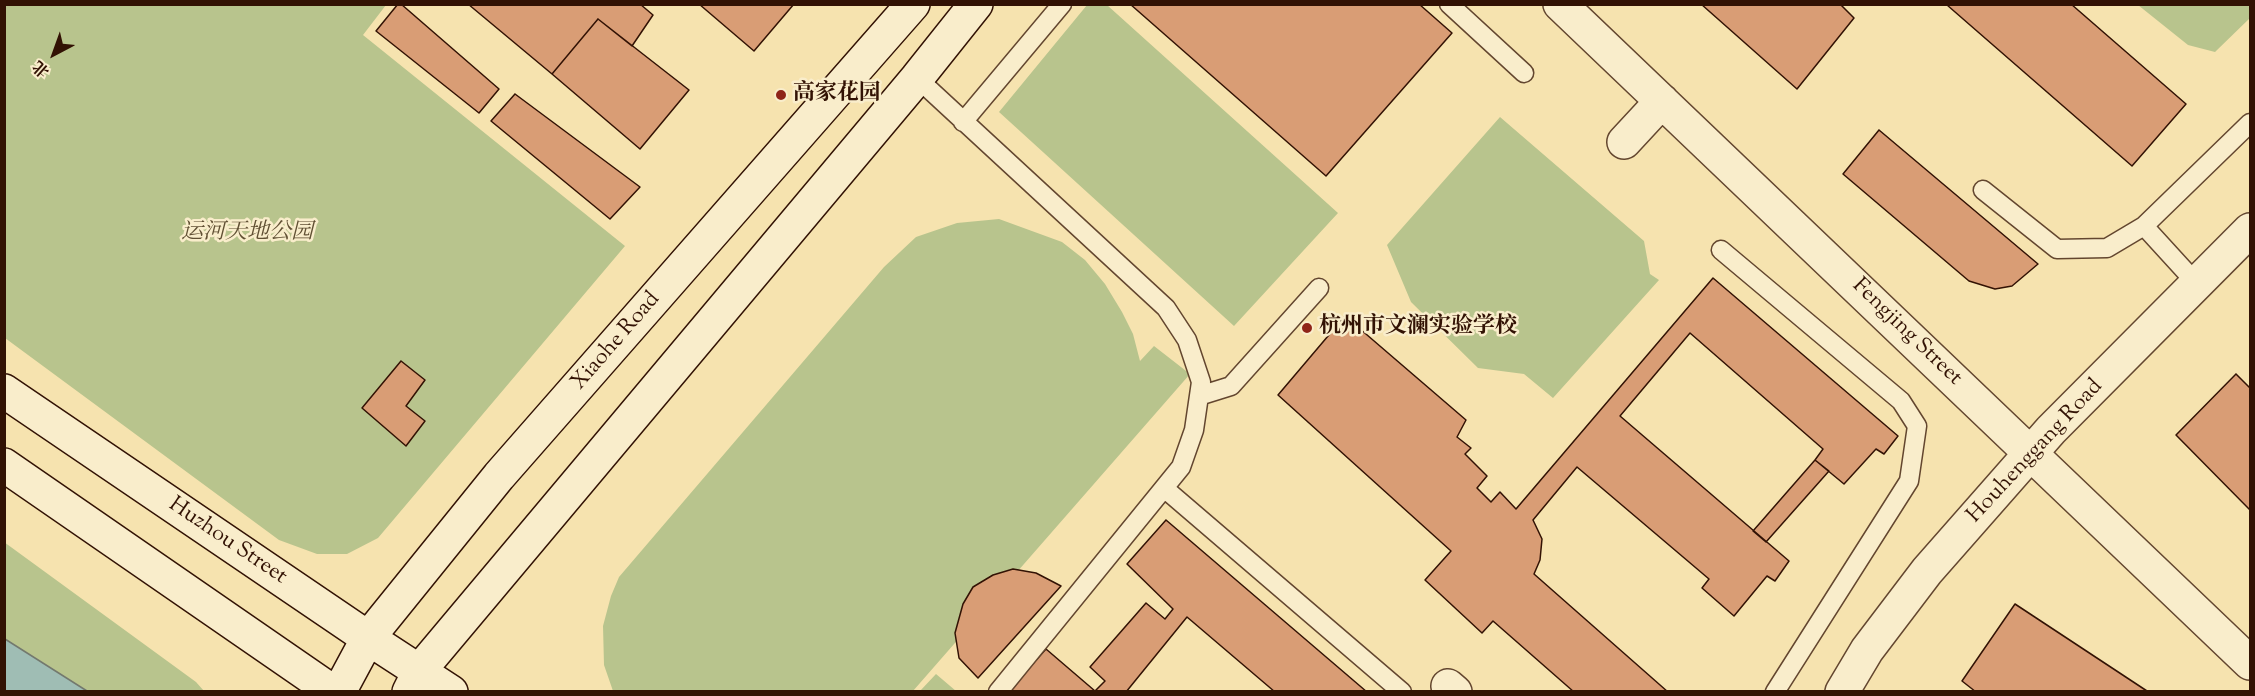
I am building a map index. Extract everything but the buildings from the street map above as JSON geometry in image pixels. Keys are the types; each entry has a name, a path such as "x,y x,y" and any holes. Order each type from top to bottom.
{"main road":[{"name":"Xiaohe Road","path":"339,692 368,638 499,476 913,4"},
{"path":"414,681 917,78 976,4"},
{"name":"Fengjing Street","path":"1560,4 2250,663"},
{"path":"1624,142 1662,101"},
{"name":"Houhenggang Road","path":"1842,692 1867,650 1927,572 2051,430 2250,230"},
{"name":"Huzhou Street","path":"4,391 368,638 414,681 451,692"},
{"path":"4,465 333,692"}],"lane":[{"path":"963,122 1062,4"},
{"path":"1449,4 1524,74"},
{"path":"917,78 1166,308 1187,340 1201,382 1194,430 1181,467 998,692"},
{"path":"1983,190 2056,249 2107,248 2144,226 2250,123"},
{"path":"2144,226 2197,284"},
{"path":"1721,250 1901,401 1917,426 1909,481 1775,692"},
{"path":"1199,396 1231,386 1319,288"},
{"path":"1164,488 1402,692"}],"green space":[{"name":"运河天地公园","path":"5,5 386,5 363,35 625,246 378,538 347,554 317,554 279,540 5,338"},
{"path":"1087,5 1107,5 1338,213 1234,326 999,112"},
{"path":"2138,5 2250,5 2250,18 2215,52 2188,45"},
{"path":"1500,117 1644,241 1650,274 1659,280 1553,398 1524,374 1478,368 1411,302 1387,245"},
{"path":"999,219 1062,242 1085,260 1105,284 1122,312 1133,334 1140,361 1154,346 1190,374 913,691 613,691 604,665 603,626 619,577 884,267 916,237 957,223"},
{"path":"4,542 196,682 204,691 86,691 5,640"},
{"path":"936,674 956,691 920,691"}],"water":[{"path":"5,639 87,691 5,691"}],"place":[{"name":"高家花园","path":"781,95"},
{"name":"杭州市文澜实验学校","path":"1307,328"}]}
